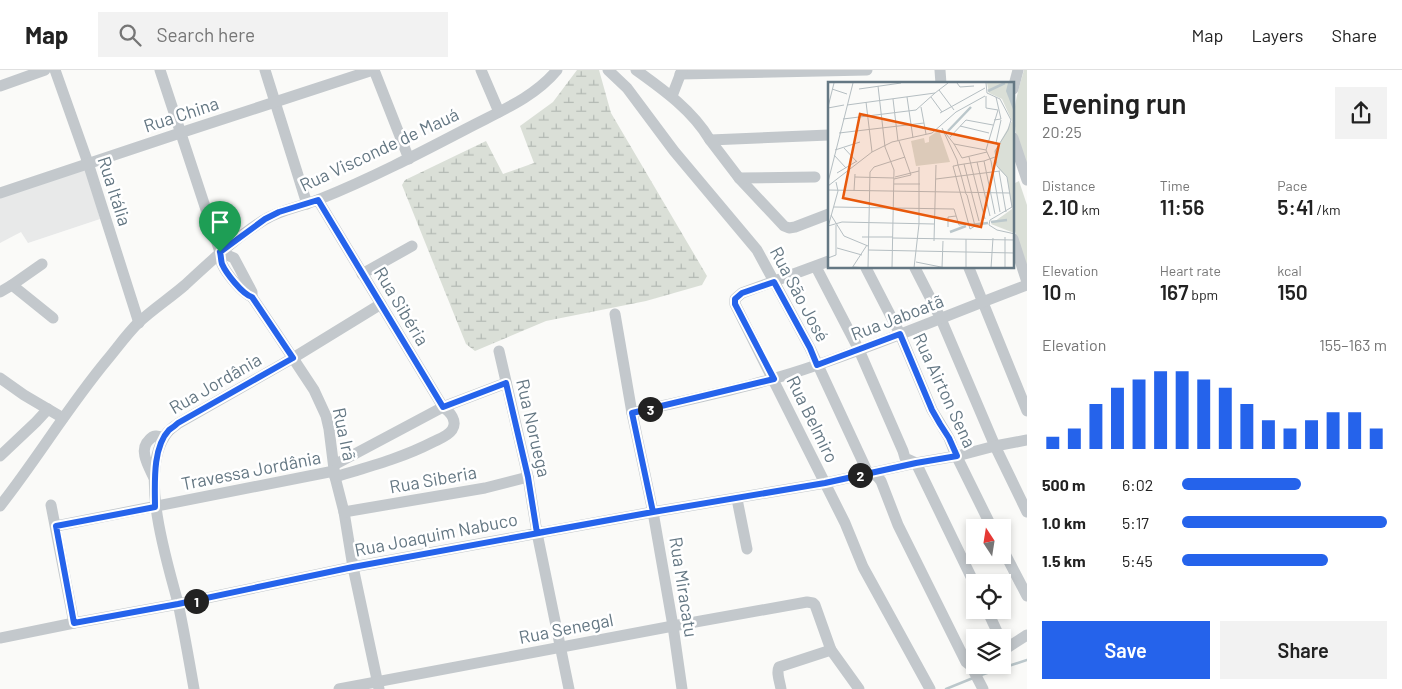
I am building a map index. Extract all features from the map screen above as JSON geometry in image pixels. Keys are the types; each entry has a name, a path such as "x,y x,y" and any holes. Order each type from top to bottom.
{"street":[{"path":"0,86 45,70"},
{"name":"Rua Itália","path":"55,70 88,163 138,323"},
{"name":"Rua Irã","path":"160,70 220,252 222,264 241,290 252,297 314,390 326,416 330,429 334,471 344,512 353,567 378,685"},
{"path":"265,70 307,204"},
{"path":"373,70 409,159"},
{"name":"Rua China","path":"0,193 180,132 373,70"},
{"path":"481,70 499,112"},
{"name":"Rua Visconde de Mauá","path":"0,506 31,466 35,438 63,418 96,373 138,323 179,290 220,252 265,219 279,212 318,200 409,159 499,112 537,90 557,70"},
{"name":"Rua São José","path":"608,70 627,88 674,151 757,250 810,348 868,473 877,476 881,481 898,525 966,662"},
{"path":"636,70 672,96 707,136 739,178 784,226 789,228 802,226 828,215"},
{"path":"672,96 681,72 867,70"},
{"path":"1014,85 1018,70"},
{"path":"707,136 828,135"},
{"path":"1014,144 1018,169 1027,180"},
{"path":"739,178 815,177"},
{"name":"Rua Sibéria","path":"318,200 443,407 450,412 454,420 453,429"},
{"path":"1014,242 1027,284"},
{"path":"362,274 412,246"},
{"path":"774,282 828,261"},
{"path":"0,292 42,264"},
{"path":"816,266 859,350 904,451 905,458 916,463 970,574"},
{"name":"Rua Airton Sena","path":"867,269 900,334 932,410 949,438 988,519"},
{"path":"916,269 941,319 995,446 1027,512"},
{"path":"969,269 1027,410"},
{"name":"Rua Belmiro","path":"774,282 742,293 735,299 736,308 774,379 845,523 863,567 929,689"},
{"name":"Rua Jaboatã","path":"632,413 774,379 817,365 941,319 1027,284"},
{"path":"12,285 53,318"},
{"name":"Rua Jordânia","path":"194,689 178,604 155,507 154,479 157,456 163,438 178,423 293,358 381,304"},
{"name":"Rua Miracatu","path":"615,314 632,413 653,512 682,689"},
{"name":"Rua Noruega","path":"499,351 528,477 537,533 569,689"},
{"path":"0,378 63,418"},
{"path":"334,471 443,407 506,383"},
{"path":"0,456 35,438 48,409"},
{"name":"Rua Siberia","path":"334,471 397,458 442,438 453,429"},
{"name":"Rua Joaquim Nabuco","path":"0,638 178,604 353,567 653,512 825,483 1027,440"},
{"name":"Travessa Jordânia","path":"56,526 334,471"},
{"name":"Rua Siberia","path":"344,512 485,488 528,477"},
{"path":"737,499 747,549"},
{"path":"51,504 74,623"},
{"path":"1010,564 1027,596"},
{"name":"Rua Senegal","path":"339,689 378,685 561,647 807,602 815,605 831,650"},
{"path":"1011,644 1025,639"},
{"path":"781,689 778,676 779,667 831,650 859,689"},
{"name":"Rua São José","path":"977,674 983,689"}],"shaded area":[{"path":"86,166 100,219 28,243 21,232 0,243 0,196"}],"green space":[{"path":"577,70 599,70 611,113 707,276 702,285 646,301 546,321 475,351 466,344 402,185 405,180 486,141 503,174 534,163 520,126 553,102"},
{"path":"1024,70 1027,70 1027,164 1018,141 1014,119 1016,98"},
{"path":"1019,181 1027,205 1027,269 1014,228 1014,184"}],"waterway":[{"path":"981,675 1027,660"},
{"path":"946,689 973,678"}],"route":[{"path":"220,252 222,264 241,290 252,297 293,358 178,423 169,430 163,438 157,456 154,479 155,507 56,526 74,623 178,604 353,567 653,512 825,483 957,456 949,438 932,410 900,334 817,365 810,348 774,282 742,293 735,299 736,308 774,379 632,413 653,512 537,533 528,477 506,383 443,407 318,200 292,207 265,219 220,252"}]}
